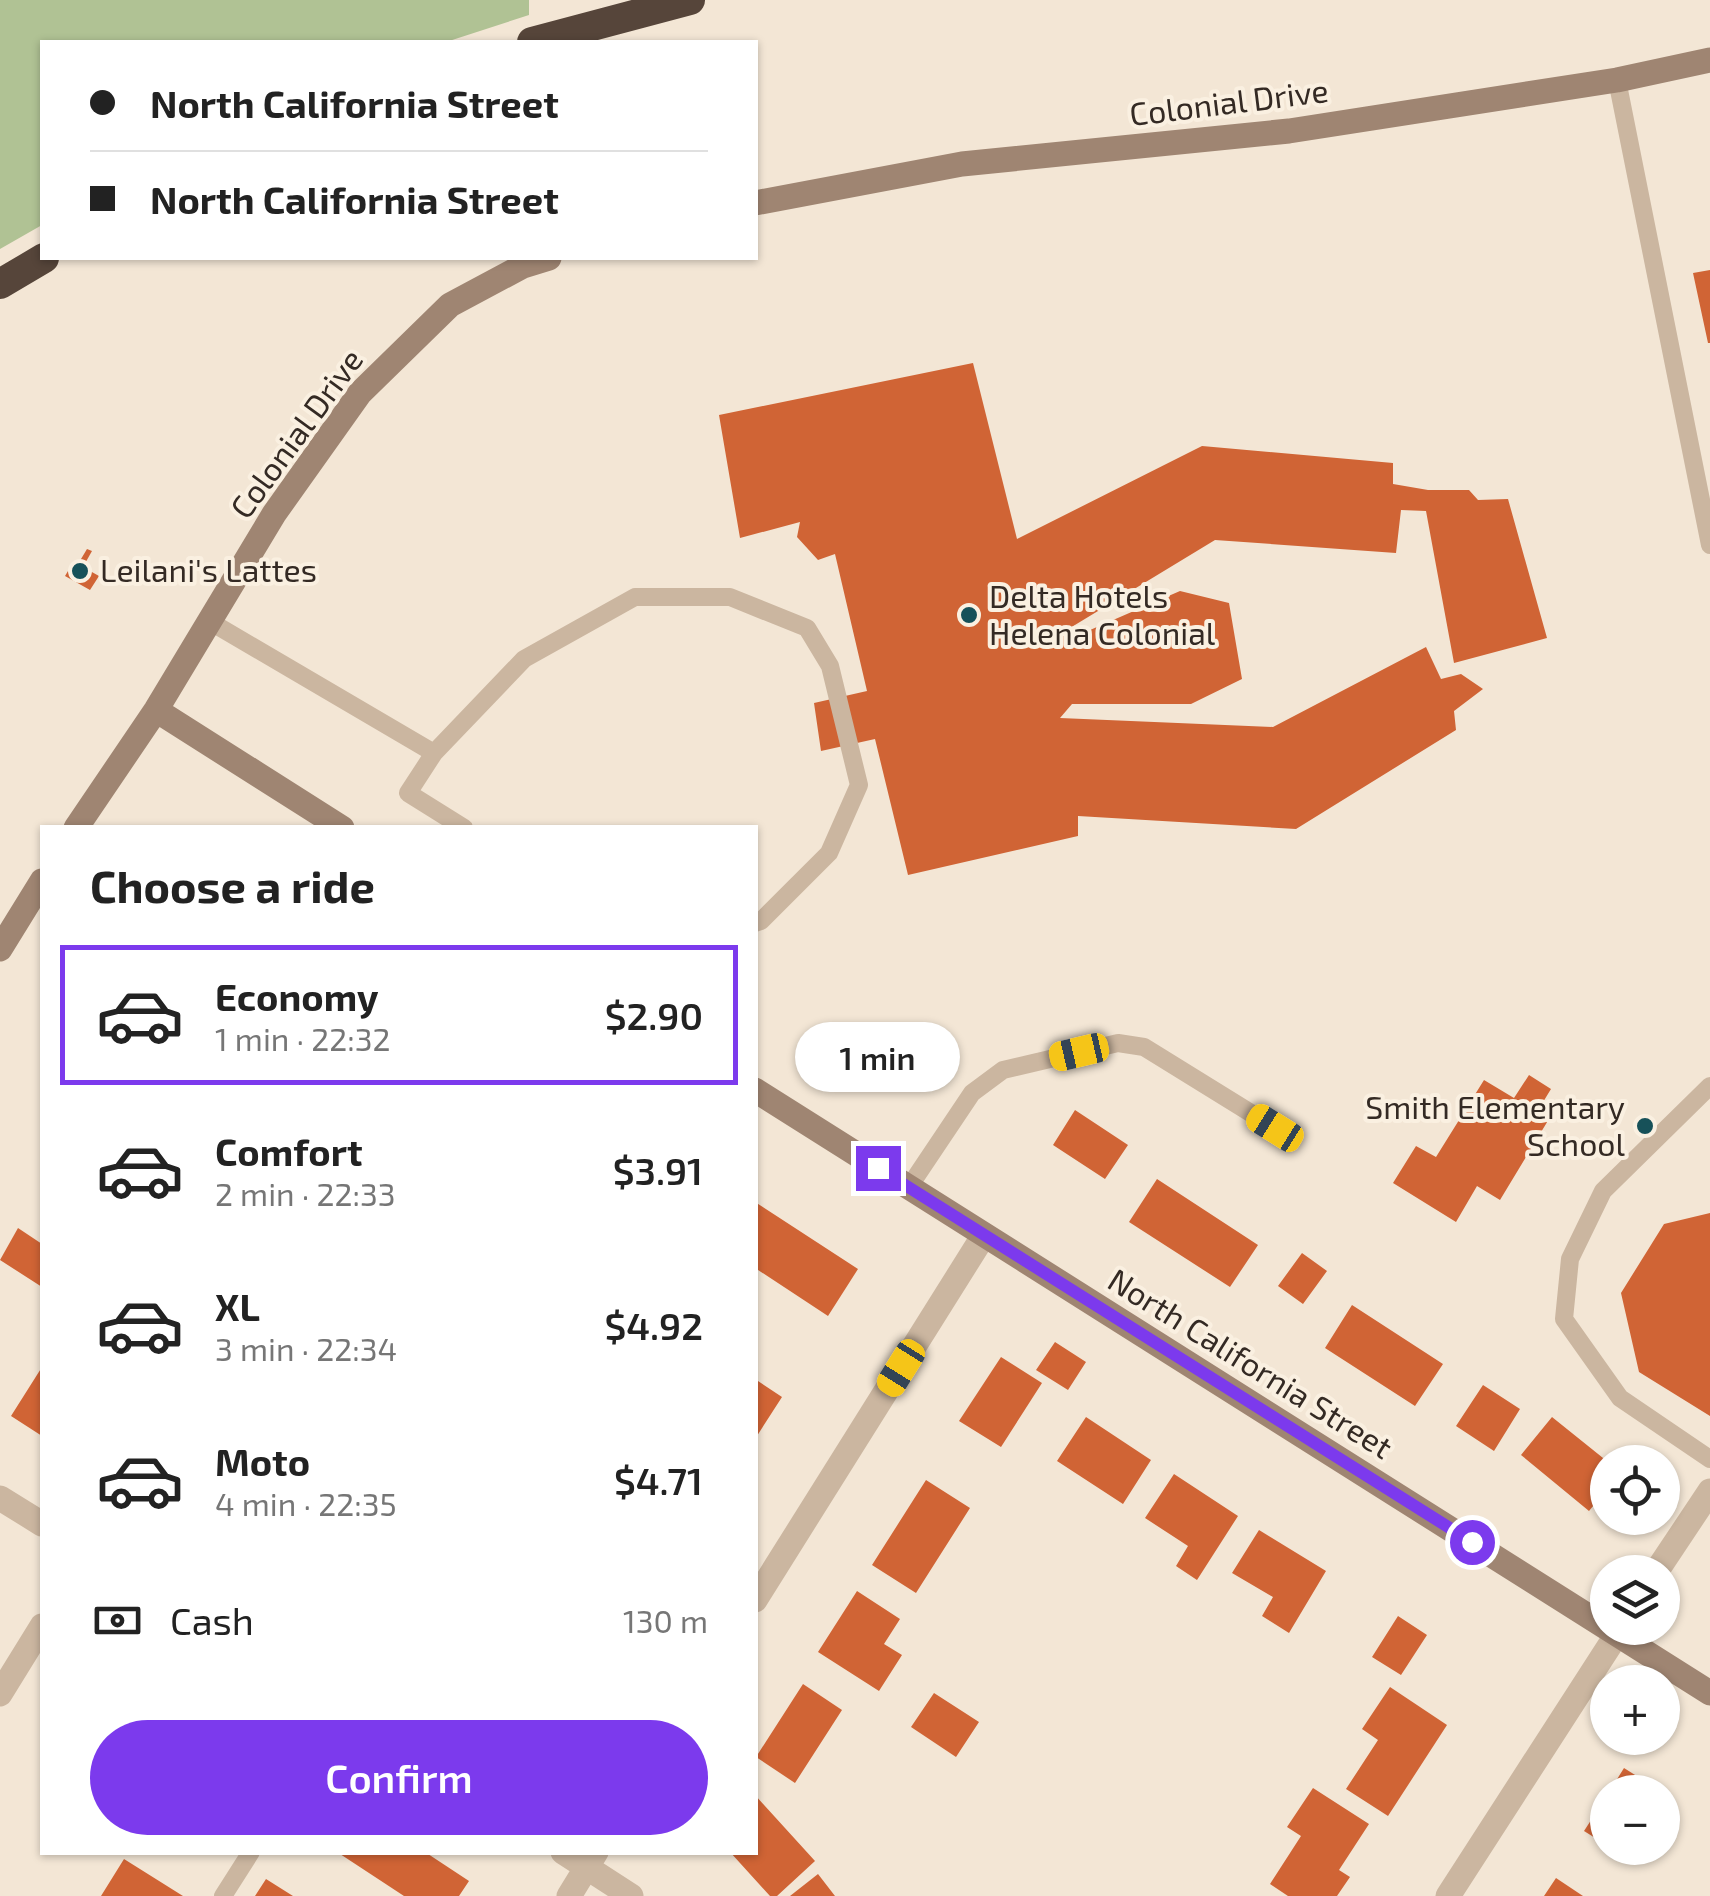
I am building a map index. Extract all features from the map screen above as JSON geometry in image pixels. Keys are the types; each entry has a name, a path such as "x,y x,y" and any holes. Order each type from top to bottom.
{"highway":[{"path":"540,40 690,0"},
{"path":"0,284 41,260"}],"main road":[{"name":"Colonial Drive","path":"758,202 962,164 1288,131 1617,80 1710,60"},
{"name":"Colonial Drive","path":"78,825 156,710 274,514 360,393 450,305 523,266 542,260"},
{"path":"156,710 337,825"},
{"path":"0,950 40,884"},
{"name":"North California Street","path":"758,1092 1590,1612"},
{"name":"North California Street","path":"1641,1645 1710,1693"}],"street":[{"path":"758,1595 984,1235"},
{"path":"1667,1555 1710,1490"},
{"path":"0,1498 40,1523"},
{"path":"0,1694 40,1629"},
{"path":"1448,1896 1609,1645"},
{"path":"569,1896 592,1860 632,1896"}],"lane":[{"path":"1617,80 1710,544"},
{"path":"459,825 408,793 434,753 524,659 635,598 730,597 807,628 830,666 859,785 828,853 758,922"},
{"path":"209,621 434,753"},
{"path":"909,1188 972,1093 1003,1070 1118,1042 1144,1048 1275,1128"},
{"path":"1710,1086 1603,1191 1570,1259 1564,1319 1620,1398 1710,1459"},
{"path":"223,1896 249,1855"}],"green space":[{"path":"0,0 529,0 529,15 452,40 40,40 40,226 0,249"}],"building":[{"path":"1710,270 1710,343 1708,343 1693,273"},
{"name":"Delta Hotels Helena Colonial","path":"973,363 1017,539 1202,446 1393,463 1393,484 1428,490 1469,490 1478,500 1508,499 1547,638 1454,663 1426,511 1401,510 1396,553 1215,540 1070,628 1067,640 1180,591 1229,603 1242,679 1191,704 1072,704 1060,718 1273,727 1426,647 1441,679 1461,674 1483,689 1454,711 1456,730 1296,829 1078,816 1078,836 908,875 875,739 821,751 814,703 867,691 835,554 818,560 797,537 800,522 740,538 719,415"},
{"name":"Leilani's Lattes","path":"87,549 92,551 83,567 99,576 90,590 65,576"},
{"path":"1529,1075 1551,1089 1540,1107 1552,1114 1500,1200 1477,1186 1456,1222 1393,1183 1416,1146 1436,1157 1484,1080 1514,1098"},
{"path":"1075,1110 1128,1145 1105,1179 1053,1145"},
{"path":"1157,1179 1258,1245 1230,1287 1129,1222"},
{"path":"758,1204 858,1269 828,1316 758,1270"},
{"path":"1710,1213 1710,1416 1639,1372 1621,1293 1664,1224"},
{"path":"18,1228 40,1243 40,1286 0,1260"},
{"path":"1302,1253 1327,1271 1303,1304 1278,1286"},
{"path":"1352,1305 1443,1364 1415,1406 1325,1348"},
{"path":"1055,1342 1086,1362 1068,1390 1036,1370"},
{"path":"1001,1357 1042,1383 1001,1447 959,1421"},
{"path":"40,1370 40,1435 11,1416"},
{"path":"758,1381 782,1397 758,1434"},
{"path":"1483,1385 1520,1409 1494,1451 1456,1426"},
{"path":"1086,1417 1151,1460 1123,1504 1057,1461"},
{"path":"1552,1417 1590,1448 1590,1510 1589,1511 1521,1455"},
{"path":"1174,1474 1238,1516 1197,1580 1176,1566 1188,1546 1145,1518"},
{"path":"926,1480 970,1508 916,1593 872,1565"},
{"path":"1259,1530 1326,1571 1289,1633 1262,1616 1273,1597 1232,1573"},
{"path":"857,1591 900,1619 884,1644 902,1655 879,1691 818,1652"},
{"path":"1398,1616 1427,1635 1401,1675 1372,1657"},
{"path":"803,1684 842,1710 795,1783 758,1758"},
{"path":"1390,1687 1447,1725 1388,1816 1346,1789 1378,1740 1362,1729"},
{"path":"934,1693 979,1722 956,1757 911,1727"},
{"path":"1313,1788 1369,1824 1339,1870 1350,1877 1337,1896 1288,1896 1270,1884 1301,1836 1287,1827"},
{"path":"758,1798 815,1861 777,1896 770,1896 733,1855 758,1855"},
{"path":"342,1855 430,1855 469,1881 459,1896 404,1896"},
{"path":"124,1859 183,1896 101,1896"},
{"path":"818,1874 835,1896 790,1896"},
{"path":"1556,1878 1583,1896 1544,1896"},
{"path":"266,1879 293,1896 255,1896"}],"place":[{"name":"Leilani's Lattes","path":"80,571"},
{"name":"Delta Hotels Helena Colonial","path":"969,615"},
{"name":"Smith Elementary School","path":"1645,1126"}],"route":[{"path":"878,1168 1472,1542"}]}
